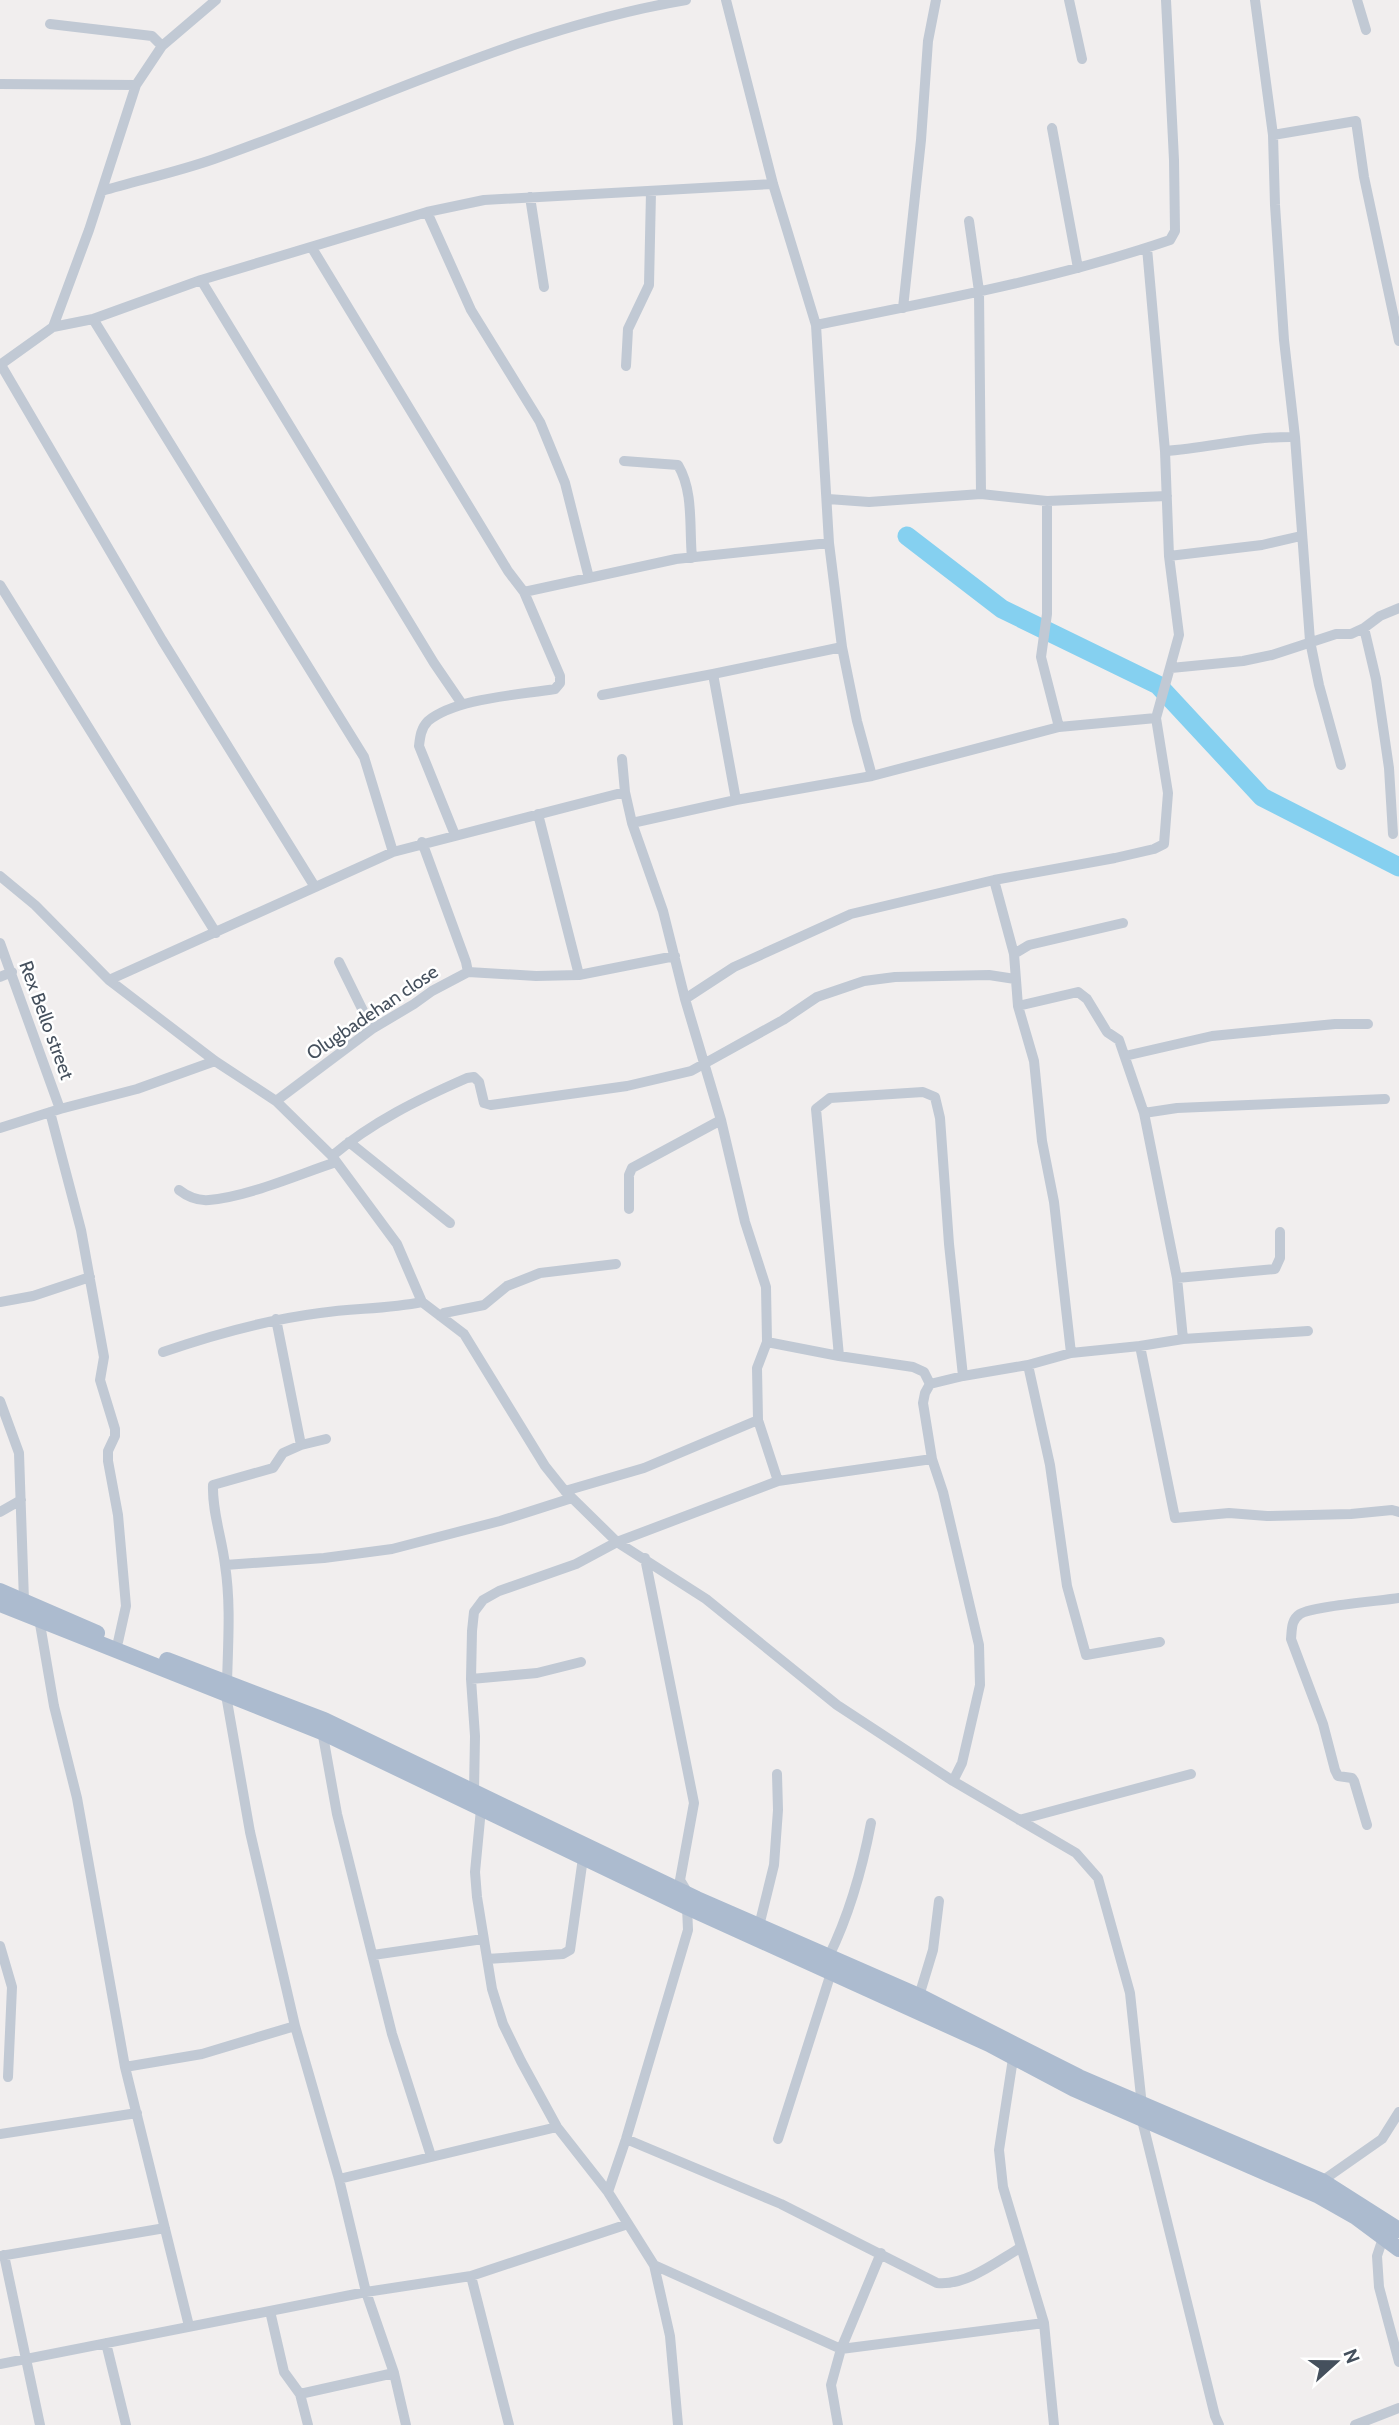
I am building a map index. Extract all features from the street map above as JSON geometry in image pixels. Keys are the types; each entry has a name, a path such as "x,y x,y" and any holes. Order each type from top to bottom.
{"main road":[{"path":"0,1591 34,1610 323,1726 474,1791 831,1973 1014,2050"},
{"path":"0,1604 34,1610 118,1642 226,1689"},
{"path":"323,1726 481,1809 583,1858 688,1901 759,1926 919,1996 1014,2050 1074,2089 1322,2181 1399,2230"},
{"path":"1142,2113 1319,2196 1356,2217 1399,2249"}],"street":[{"path":"53,327 102,191 136,85 162,46 216,0"},
{"path":"102,191 213,160 486,53 554,31 650,6 686,0"},
{"path":"726,0 773,184 816,324 829,543 842,647 857,721 872,776"},
{"path":"903,308 921,140 928,41 936,0"},
{"path":"1069,0 1082,59"},
{"path":"816,324 903,308 1107,262 1170,240 1175,232 1167,0"},
{"path":"1255,0 1273,135 1284,340 1295,437 1310,641 1341,765"},
{"path":"1357,0 1366,30"},
{"path":"50,24 152,36 162,46"},
{"path":"0,84 136,85"},
{"path":"1273,135 1356,121 1364,177 1399,341"},
{"path":"1052,128 1078,268"},
{"path":"315,887 162,640 0,365 53,327 93,319 201,280 427,212 484,200 773,184"},
{"path":"626,366 628,328 649,285 651,192"},
{"path":"530,197 544,287"},
{"path":"427,212 471,310 540,422 565,484 589,578"},
{"path":"969,221 979,291 981,494"},
{"path":"312,248 501,559 524,592 560,676 560,683 555,689 462,704 428,722 421,731 419,746 455,835"},
{"path":"685,999 734,967 851,914 994,880 1115,858 1164,844 1168,793 1156,718 1179,635 1169,556 1165,451 1147,248"},
{"path":"201,280 434,663 462,704"},
{"path":"93,319 364,757 393,852"},
{"path":"1165,451 1268,437 1295,437"},
{"path":"624,461 678,465 687,488 692,558"},
{"path":"828,499 869,502 981,494 1047,501 1167,496"},
{"path":"1047,501 1046,614 1041,657 1059,727"},
{"path":"1169,556 1262,545 1301,536"},
{"path":"524,592 692,558 829,543"},
{"path":"0,585 216,933"},
{"path":"1171,668 1272,655 1336,634 1351,634 1399,608"},
{"path":"1364,628 1373,663 1389,768 1393,834"},
{"path":"602,695 842,647"},
{"path":"713,674 736,800"},
{"path":"632,822 872,776 1059,727 1156,718"},
{"path":"622,759 625,792 632,822 663,911 685,999 721,1120 745,1222 766,1287 767,1342 757,1368 758,1420 778,1481"},
{"path":"108,980 393,852 422,842 625,792"},
{"path":"538,814 579,975"},
{"path":"422,842 468,972"},
{"path":"0,876 36,905 108,980 215,1061 276,1101 334,1159 397,1244 422,1302 464,1334 545,1466 568,1494 617,1542 706,1599 836,1706 953,1782 1076,1853 1098,1878 1130,1993 1142,2113 1219,2425"},
{"path":"994,880 1014,954 1018,1006 1034,1061 1042,1141 1055,1202 1071,1353"},
{"path":"1014,954 1029,945 1123,923"},
{"name":"Rex Bello street","path":"0,943 12,972 55,1111 81,1230 104,1357 100,1380 115,1429 115,1436 108,1451 108,1461 118,1515 125,1606 118,1642"},
{"name":"Olugbadehan close","path":"276,1101 372,1029 432,990 468,972 536,976 579,975 675,956"},
{"path":"339,962 372,1029"},
{"path":"0,977 12,972"},
{"path":"179,1190 189,1198 207,1200 242,1193 334,1159 349,1142 411,1103 467,1078 474,1077 479,1082 484,1103 491,1105 628,1086 691,1071 705,1065 817,997 864,981 895,977 975,975 1015,979"},
{"path":"1018,1006 1078,992 1083,994 1107,1032 1119,1040 1144,1113 1177,1278 1183,1339"},
{"path":"1125,1056 1212,1036 1335,1024 1368,1024"},
{"path":"0,1128 137,1089 215,1061"},
{"path":"839,1356 817,1110 830,1098 923,1092 935,1097 940,1118 949,1244 963,1376"},
{"path":"1144,1113 1177,1108 1385,1099"},
{"path":"629,1209 629,1175 632,1168 721,1120"},
{"path":"349,1142 450,1223"},
{"path":"1177,1278 1275,1269 1280,1258 1280,1232"},
{"path":"440,1316 484,1304 507,1286 540,1273 616,1264"},
{"path":"0,1302 33,1296 90,1277"},
{"path":"163,1352 217,1333 276,1319 392,1308 422,1302"},
{"path":"276,1319 301,1445"},
{"path":"953,1782 962,1763 980,1685 979,1646 946,1503 932,1459 923,1403 930,1384 1028,1365 1071,1353 1183,1339 1308,1331"},
{"path":"767,1342 913,1367 924,1372 930,1384"},
{"path":"1140,1346 1175,1518 1230,1513 1267,1516 1392,1510 1399,1512"},
{"path":"1028,1365 1051,1465 1068,1586 1086,1655 1160,1642"},
{"path":"0,1401 19,1453 21,1500 34,1610 77,1798 125,2067 189,2326"},
{"path":"225,1565 324,1558 392,1549 500,1521 644,1468 758,1420"},
{"path":"326,1439 283,1453 274,1468 214,1485 229,1616 226,1689 250,1832 295,2026 339,2179 366,2292 394,2373 405,2425"},
{"path":"474,1791 471,1631 474,1612 483,1600 499,1591 576,1563 617,1542 778,1481 932,1459"},
{"path":"0,1512 21,1500"},
{"path":"608,2192 688,1930 688,1901 680,1880 694,1803 645,1558"},
{"path":"1367,1825 1354,1781 1352,1778 1338,1776 1335,1770 1323,1724 1292,1639 1292,1625 1298,1615 1312,1609 1399,1598"},
{"path":"471,1679 537,1674 580,1662"},
{"path":"323,1726 337,1814 392,2034 431,2156"},
{"path":"759,1926 774,1865 778,1810 777,1773"},
{"path":"1019,1820 1191,1774"},
{"path":"481,1809 475,1872 492,1989 503,2024 557,2127 608,2192 654,2265 670,2336 678,2425"},
{"path":"830,1956 846,1921 871,1823"},
{"path":"487,1959 563,1954 570,1950 583,1858"},
{"path":"919,1996 933,1950 939,1901"},
{"path":"373,1955 484,1939"},
{"path":"0,1946 12,1987 8,2077"},
{"path":"778,2139 831,1973"},
{"path":"125,2067 202,2053 295,2026"},
{"path":"1014,2050 999,2150 1003,2187 1044,2323 1054,2425"},
{"path":"1322,2181 1382,2139 1399,2112"},
{"path":"0,2134 137,2113"},
{"path":"339,2179 557,2127"},
{"path":"626,2139 780,2204 937,2283 960,2281 1020,2248"},
{"path":"0,2364 366,2292 471,2276 628,2224"},
{"path":"40,2425 2,2255 165,2228"},
{"path":"1383,2238 1377,2256 1378,2287 1399,2362"},
{"path":"838,2425 831,2385 841,2349 881,2253"},
{"path":"654,2265 841,2349 1044,2323"},
{"path":"471,2276 509,2425"},
{"path":"270,2311 284,2371 300,2393 308,2425"},
{"path":"106,2343 126,2425"},
{"path":"300,2393 394,2373"},
{"path":"1354,2425 1399,2408"}],"waterway":[{"path":"907,536 1002,609 1158,685 1262,797 1399,867"}]}
